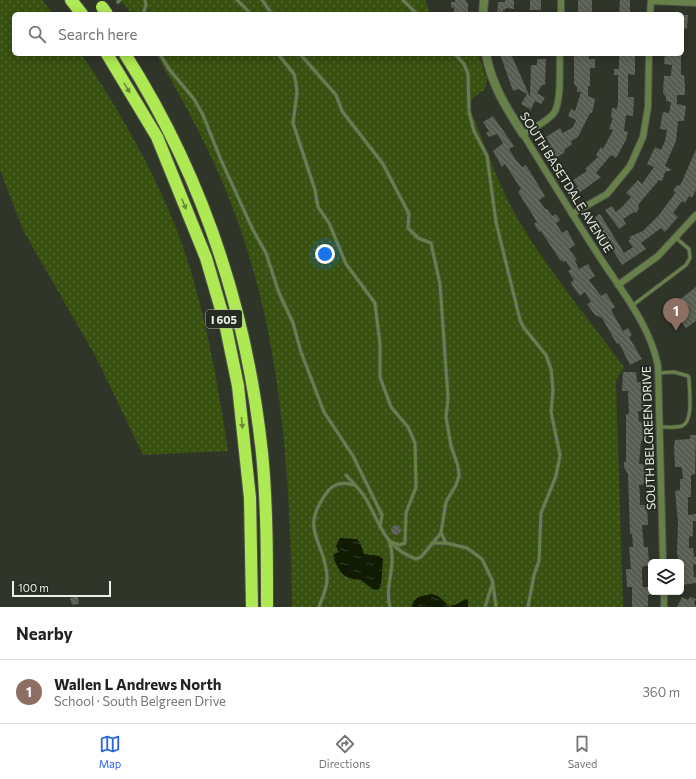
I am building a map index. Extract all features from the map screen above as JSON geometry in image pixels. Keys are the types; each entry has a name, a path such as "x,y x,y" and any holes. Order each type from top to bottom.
{"highway":[{"path":"71,0 80,12"},
{"name":"I 605","path":"108,56 157,138 206,258 225,323 238,386 250,498 252,607"},
{"path":"119,56 149,106 186,181 219,272 230,310 246,380 257,472 261,607"},
{"path":"126,56 164,120 183,160 210,223 234,300 250,369 262,454 265,495 267,607"},
{"name":"I 605","path":"134,56 172,121 201,183 228,256 247,325 261,396 268,449 272,503 274,607"}],"street":[{"path":"483,12 484,0"},
{"path":"561,0 561,12"},
{"path":"650,12 651,1 696,3"},
{"name":"SOUTH BASETDALE AVENUE","path":"486,56 493,82 503,102 638,318"},
{"path":"523,134 544,122 554,112 558,100 560,56"},
{"path":"572,214 606,194 632,160 643,137 648,107 649,56"},
{"path":"618,285 648,264 676,238 696,215"},
{"name":"SOUTH BELGREEN DRIVE","path":"638,318 655,351 658,373 663,559"},
{"path":"664,595 664,607"}],"lane":[{"path":"144,12 146,5 145,0"},
{"path":"237,0 249,12"},
{"path":"262,0 271,12"},
{"path":"403,0 415,12"},
{"path":"161,56 169,69 194,99 203,115 221,160 253,230 266,253 278,293 293,323 301,352 324,412 353,456 382,515 380,527"},
{"path":"280,56 294,74 297,93 293,123 315,190 318,207 329,223 346,264 375,303 380,344 380,377 391,407 408,427 415,443 417,483 406,513 405,543 399,545 389,541"},
{"path":"302,56 336,95 342,111 383,164 409,214 408,228 418,238 431,243 433,247 435,268 440,284 447,353 446,373 448,398 446,417 451,446 458,466 459,476 456,486 446,502 441,533 422,557 416,559 410,557 385,537 366,499 346,475"},
{"path":"457,56 464,64 468,74 469,112 474,131 486,156 496,222 520,320 524,328 546,355 551,369 553,390 551,412 560,455 556,476 541,513 539,561 534,575 528,607"},
{"path":"631,306 686,265 690,258 689,249 676,238"},
{"path":"658,373 682,373 689,378 690,414 687,422 682,426 660,428"},
{"path":"319,607 328,579 314,534 313,520 323,497 332,487 344,482 354,485"},
{"path":"441,533 446,543"},
{"path":"389,541 394,558 388,599 390,607"},
{"path":"434,543 446,543 467,548 476,553 482,559 493,582 496,607"},
{"path":"485,607 493,582"}],"green space":[{"path":"0,0 42,0 51,12 12,12 12,56 82,56 114,104 134,139 161,193 186,255 204,320 228,451 143,455 97,359 23,230 0,170"},
{"path":"121,0 425,0 430,12 130,12"},
{"path":"157,56 479,56 487,80 485,89 472,99 470,108 502,188 515,214 540,254 624,367 616,381 623,607 292,607 286,460 274,362 264,314 252,266 229,197 210,155 179,94"}],"water":[{"path":"340,538 357,539 364,554 380,556 383,559 381,585 379,589 374,590 361,580 350,578 340,571 333,557 334,554 339,552 336,546"},
{"path":"432,594 438,596 449,606 455,605 466,599 468,600 468,607 412,607 413,603 417,599 422,596"}],"building":[{"path":"455,0 466,0 468,3 468,12 454,12 454,8 451,7 451,2 455,2"},
{"path":"505,0 514,0 514,9 506,8 503,12 497,12 498,2 505,2"},
{"path":"530,0 541,0 541,10 530,10"},
{"path":"578,0 592,0 592,12 578,12"},
{"path":"620,0 630,0 630,12 619,12"},
{"path":"684,15 688,15 687,29 684,28"},
{"path":"501,56 512,56 530,97 531,65 537,65 537,59 546,59 545,85 542,85 537,93 545,98 541,104 535,101 530,111 530,109 521,104 527,94 518,89 513,91"},
{"path":"574,56 589,56 589,59 595,59 595,68 590,68 590,86 588,86 588,96 595,99 592,113 590,113 578,137 571,141 572,144 564,150 565,152 553,160 544,146 549,142 546,137 560,128 563,133 573,127 576,120 568,116 571,109 575,111 581,92 577,92 577,87 574,84"},
{"path":"619,56 635,56 635,75 628,74 628,97 634,97 633,116 626,115 624,131 628,132 626,140 616,158 611,155 596,173 601,177 576,195 573,190 578,187 573,180 587,171 585,169 598,157 596,155 601,147 603,149 613,130 609,129 613,118 611,118 612,108 617,109 618,103 618,75 614,75 614,69 619,69"},
{"path":"665,56 681,56 681,75 684,75 685,86 685,95 677,95 677,104 686,106 684,121 678,121 676,141 665,166 672,170 665,172 662,181 659,180 638,205 639,209 636,213 634,212 623,219 626,224 619,229 605,210 612,206 616,212 631,197 626,193 638,180 642,184 654,167 647,164 655,147 661,150 665,141 667,130 660,129 661,122 663,112 669,113 671,102 666,101 666,96 663,93 664,76 671,76 672,65 664,64"},
{"path":"493,116 514,146 509,149 516,160 522,167 526,165 545,196 539,200 552,216 556,214 560,220 556,223 562,233 567,230 571,237 575,245 569,249 577,260 575,261 579,269 588,264 595,276 589,280 601,296 606,293 615,307 611,310 623,331 628,328 632,335 629,337 642,359 630,365 619,343 617,344 602,318 595,315 587,304 591,302 585,292 580,296 572,285 571,282 574,280 568,271 571,269 566,261 564,262 560,260 541,231 539,232 534,224 537,222 518,192 521,189 505,164 502,167 493,151 503,143 497,134 489,137 486,133 489,131 483,122"},
{"path":"696,149 696,190 692,198 689,196 685,203 682,201 673,213 678,217 665,232 661,228 641,243 646,249 622,265 612,249 614,248 609,239 604,242 594,227 599,224 595,217 600,214 624,253 633,247 628,241 631,239 629,237 643,231 659,215 676,192 673,191 677,185 679,186 682,182"},
{"path":"696,287 696,321 686,328 670,307"},
{"path":"623,372 636,372 637,382 644,382 645,411 638,411 639,422 645,422 645,441 641,441 639,464 646,464 647,484 639,485 640,505 647,505 648,525 642,525 644,547 648,547 649,559 648,566 643,566 642,568 643,587 648,587 648,606 644,607 632,607 632,587 627,587 626,569 631,569 629,547 633,547 632,534 630,534 628,474 624,467 624,462 626,462 626,414 629,414 628,391 622,391"},
{"path":"690,435 696,435 695,474 691,475 691,497 688,497 688,515 696,514 696,521 693,521 693,536 689,537 689,548 693,548 694,557 696,557 696,564 693,565 696,583 684,585 684,559 679,559 677,554 678,523 675,491 680,490 680,479 683,479 681,467 675,467 674,446 675,440 690,439"},
{"path":"394,525 398,525 401,530 398,535 394,535 391,532 391,528"},
{"path":"78,596 79,604 72,605 70,598"},
{"path":"682,597 688,600 690,597 696,599 694,603 696,607 677,607"}],"place":[{"name":"Wallen L Andrews North","path":"676,331"}]}
